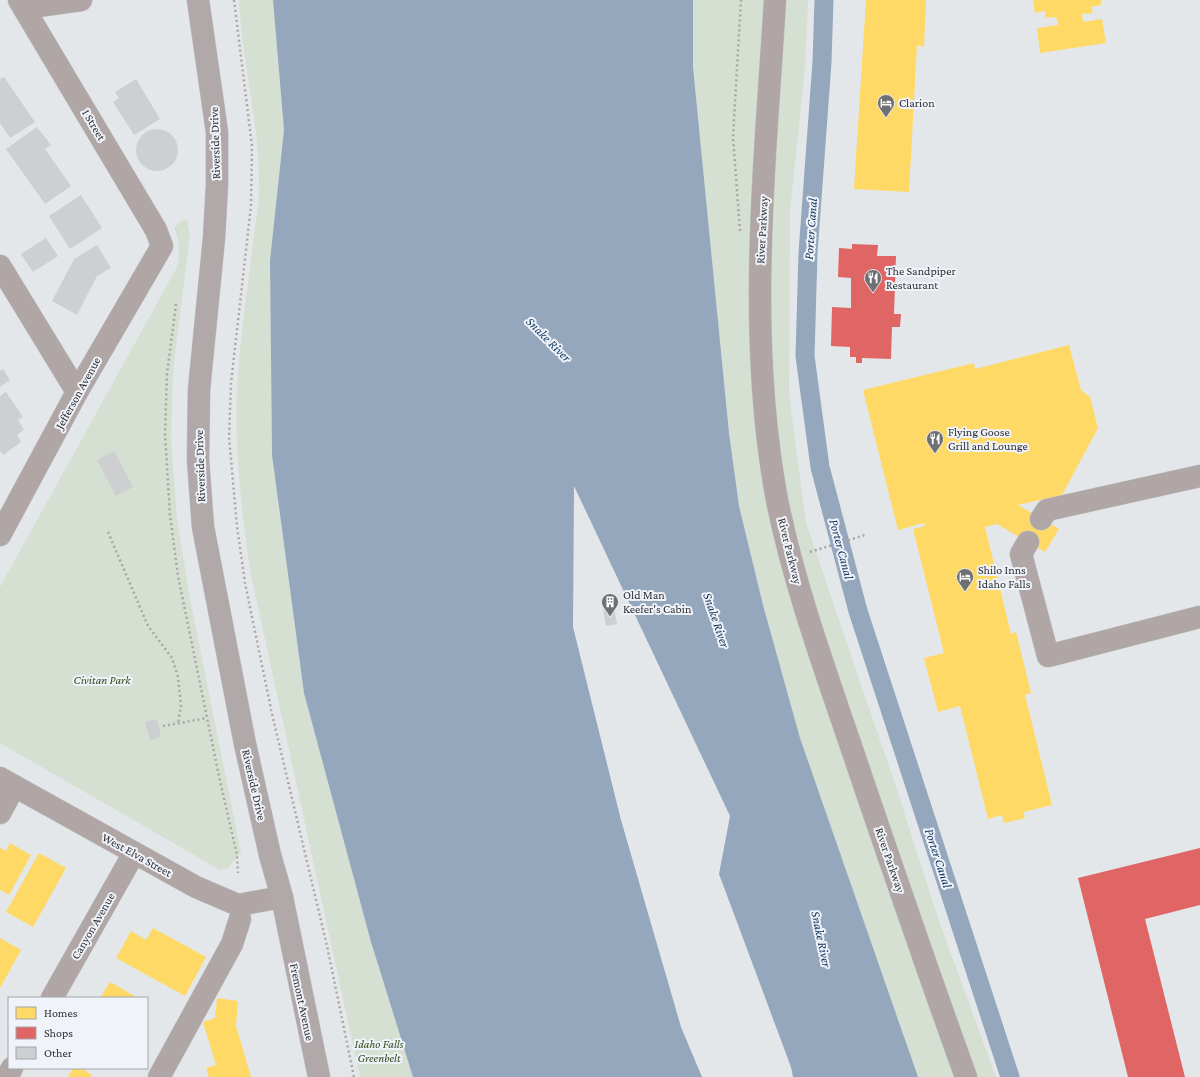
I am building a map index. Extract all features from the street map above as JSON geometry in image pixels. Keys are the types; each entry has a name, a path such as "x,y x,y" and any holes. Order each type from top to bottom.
{"main road":[{"name":"Riverside Drive","path":"198,0 217,132 217,185 214,238 199,390 198,460 203,527 245,744 270,855 282,897 287,926"},
{"name":"Fremont Avenue","path":"287,926 315,1076"}],"street":[{"path":"22,4 81,0"},
{"name":"River Parkway","path":"775,0 760,254 761,352 765,402 777,500 806,614 966,1077"},
{"name":"I Street","path":"22,4 156,230 161,242 159,252"},
{"name":"Jefferson Avenue","path":"0,535 77,392 159,252"},
{"path":"0,266 77,392"},
{"path":"1041,519 1046,510 1200,476"},
{"path":"1028,542 1021,554 1048,656 1200,617"},
{"path":"0,813 7,783"},
{"name":"West Elva Street","path":"7,783 196,887 238,905 282,897"},
{"name":"Canyon Avenue","path":"53,997 134,853"},
{"path":"159,1077 232,944 240,920"}],"path":[{"path":"234,0 252,146 251,206 231,383 228,437 237,526 245,583 272,714 327,946 354,1077"},
{"path":"176,304 167,374 165,434 170,515 178,576 237,855 238,872"},
{"path":"108,532 148,626 172,658 178,677 181,705 178,724"},
{"path":"810,552 865,535"},
{"path":"163,726 207,718"}],"green space":[{"name":"Idaho Falls Greenbelt","path":"239,0 273,0 284,130 270,260 272,455 304,693 371,942 413,1077 360,1077 250,570 239,473 236,424 241,342 259,201 259,170"},
{"path":"693,0 808,0 805,68 790,210 789,394 806,523 896,787 939,921 996,1077 918,1077 800,738 763,605 739,506 729,433 693,67"},
{"name":"Civitan Park","path":"183,220 187,220 190,235 173,371 171,440 177,519 190,599 241,853 228,868 220,870 0,743 0,587 176,269 179,258 179,248 178,238 174,228"}],"water":[{"name":"Snake River","path":"273,0 693,0 693,67 729,433 739,506 763,605 800,738 918,1077 793,1077 791,1067 719,874 730,816 574,486 573,627 621,820 681,1027 702,1077 413,1077 371,942 304,693 272,455 270,260 284,130"}],"building: Homes":[{"name":"Clarion","path":"866,0 926,0 924,47 917,45 909,192 854,189"},
{"path":"1033,0 1101,0 1101,5 1091,7 1093,13 1082,14 1083,22 1102,19 1106,43 1040,53 1037,28 1058,25 1056,17 1045,18 1045,11 1035,13"},
{"name":"Shilo Inns Idaho Falls","path":"1069,345 1081,390 1090,397 1098,428 1062,495 1018,505 1059,529 1045,552 997,524 985,527 1011,634 1016,632 1031,693 1025,695 1052,805 1023,812 1025,818 1004,823 1002,815 988,819 960,706 938,712 924,658 944,653 913,529 925,526 924,523 898,530 863,390 974,363 975,369"},
{"path":"10,843 31,855 9,895 0,890 0,848 6,851"},
{"path":"39,853 66,868 33,927 6,912"},
{"path":"153,928 206,957 185,996 116,958 131,931 146,940"},
{"path":"0,938 21,950 0,988"},
{"path":"110,982 136,997 101,997"},
{"path":"217,998 238,1001 236,1026 251,1077 209,1077 206,1068 216,1065 203,1022 215,1018"},
{"path":"72,1069 83,1069 92,1075 91,1077 68,1077"}],"building: Shops":[{"name":"The Sandpiper Restaurant","path":"852,244 878,245 877,256 896,256 894,314 901,314 900,327 892,327 891,359 862,358 862,363 856,363 856,357 850,357 850,347 831,346 832,307 851,308 851,278 838,277 839,248 852,249"},
{"path":"1200,848 1200,905 1145,919 1185,1077 1128,1077 1078,878"}],"building: Other":[{"path":"4,77 35,122 10,138 0,123 0,79"},
{"path":"136,79 160,119 134,135 113,102 119,98 115,92"},
{"path":"37,127 51,145 45,149 71,186 45,204 6,149"},
{"path":"157,129 172,135 178,150 172,165 157,171 142,165 136,150 142,135"},
{"path":"81,195 102,228 70,249 49,216"},
{"path":"46,238 58,256 33,272 21,254"},
{"path":"97,245 111,268 97,276 77,315 52,301 74,259"},
{"path":"3,369 10,380 0,387 0,371"},
{"path":"6,392 23,417 18,420 24,430 17,435 21,442 3,455 0,451 0,396"},
{"path":"114,451 133,487 116,496 97,460"},
{"name":"Old Man Keefer's Cabin","path":"614,608 617,624 606,626 603,609"},
{"path":"157,719 161,737 150,740 145,722"}],"waterway":[{"name":"Porter Canal","path":"824,0 822,62 808,253 805,356 820,467 858,611 1010,1077"}],"place":[{"name":"Clarion","path":"886,118"},
{"name":"The Sandpiper Restaurant","path":"873,293"},
{"name":"Flying Goose Grill and Lounge","path":"935,454"},
{"name":"Shilo Inns Idaho Falls","path":"965,592"},
{"name":"Old Man Keefer's Cabin","path":"610,617"}]}
